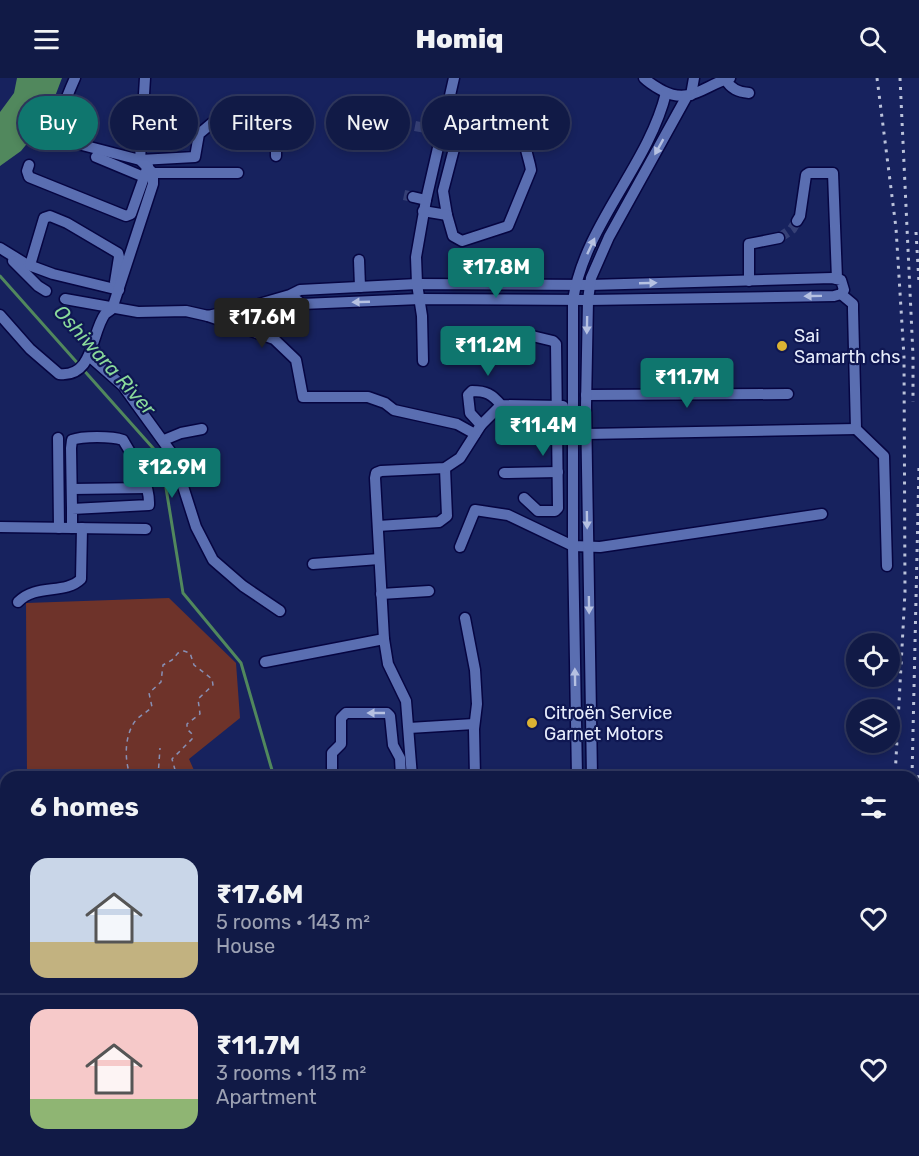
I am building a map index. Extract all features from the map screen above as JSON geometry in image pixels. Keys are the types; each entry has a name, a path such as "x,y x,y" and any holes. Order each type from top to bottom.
{"street":[{"path":"75,78 60,124 63,134 82,145 146,169 195,157 199,134 212,123 273,127 276,132 276,156"},
{"path":"29,165 27,171 29,177 126,216 131,214 146,169 145,78"},
{"path":"449,96 453,78"},
{"path":"644,78 666,93 681,97 727,79 730,87 738,92 749,93"},
{"path":"592,771 586,434 590,285 609,237 689,95 694,78"},
{"path":"577,771 573,546 573,300 575,285 593,241 660,116 666,93"},
{"path":"660,116 673,122"},
{"path":"423,361 416,257 423,212 438,150"},
{"path":"454,150 443,191 453,236 460,241 507,227 510,223 531,170 526,150"},
{"path":"96,157 146,169 238,172"},
{"path":"116,289 153,184 146,169"},
{"path":"797,221 800,216 806,175 833,173 837,279 844,286 841,294"},
{"path":"413,197 426,200"},
{"path":"423,212 447,215"},
{"path":"0,315 30,349 59,374 73,373 87,359 105,314 112,309 120,257 118,253 67,223 50,216 44,219 30,266"},
{"path":"749,280 749,244 779,238"},
{"path":"0,248 30,266 116,289"},
{"path":"0,248 45,291"},
{"path":"359,260 360,287"},
{"path":"208,316 290,295 300,290 417,284 590,285 837,279"},
{"path":"789,280 790,296"},
{"path":"670,282 671,298"},
{"path":"290,295 302,304 420,299 588,300 841,294 853,304 854,310 856,429"},
{"path":"65,298 112,309 138,312 186,311 208,316 274,339 296,360 303,397 368,397 385,403 394,410 478,429"},
{"path":"524,498 536,510 557,510 556,344 553,341 528,335"},
{"path":"87,359 123,386 164,440 173,455 196,528 213,560 243,586 280,610"},
{"path":"478,429 470,413 469,392 486,391 501,405 557,406 573,406 586,401 788,394"},
{"path":"412,771 406,701 388,664 384,639 376,474 381,471 445,468 460,458 478,429 501,405"},
{"path":"164,440 181,433 202,429"},
{"path":"586,434 856,429 884,456 887,566"},
{"path":"58,438 59,528"},
{"path":"18,602 25,595 68,586 81,579 77,528 72,508 72,440 114,438 123,440 140,469 150,502 148,506 72,508"},
{"path":"378,526 439,522 443,519 447,511 445,468"},
{"path":"504,473 558,472"},
{"path":"72,489 146,488"},
{"path":"460,547 475,510 508,515 573,546 600,547 822,514"},
{"path":"0,527 146,529"},
{"path":"313,564 379,559"},
{"path":"381,594 429,591"},
{"path":"465,618 475,670 477,708 474,724 475,771"},
{"path":"265,662 384,639"},
{"path":"333,771 332,753 341,744 341,718 346,713 387,713 390,716 393,745 400,758 401,771"},
{"path":"409,728 474,724"}],"path":[{"path":"129,771 126,758 132,728 139,717 152,708 149,693 161,682 163,664 184,651 190,653 194,665 212,679 213,685 198,699 200,714 187,724 192,739 172,759 175,771"},
{"path":"158,771 160,748"}],"shaded area":[{"path":"17,78 62,78 55,96 18,96 18,150 22,150 0,166 0,112 14,93"},
{"path":"169,598 236,663 240,718 189,759 194,771 27,771 26,603"}],"waterway":[{"name":"Oshiwara River","path":"0,276 161,457 183,593 241,663 272,771"}],"tunnel":[{"path":"415,126 422,127"},
{"path":"404,195 413,197"},
{"path":"779,238 792,229 797,221"}],"railway":[{"path":"877,78 896,228 904,357 905,592 895,771"},
{"path":"900,78 913,356 913,402"},
{"path":"916,232 919,283"},
{"path":"912,771 919,466"}],"place":[{"name":"Sai Samarth chs","path":"782,346"},
{"name":"Citroën Service Garnet Motors","path":"532,723"}]}
